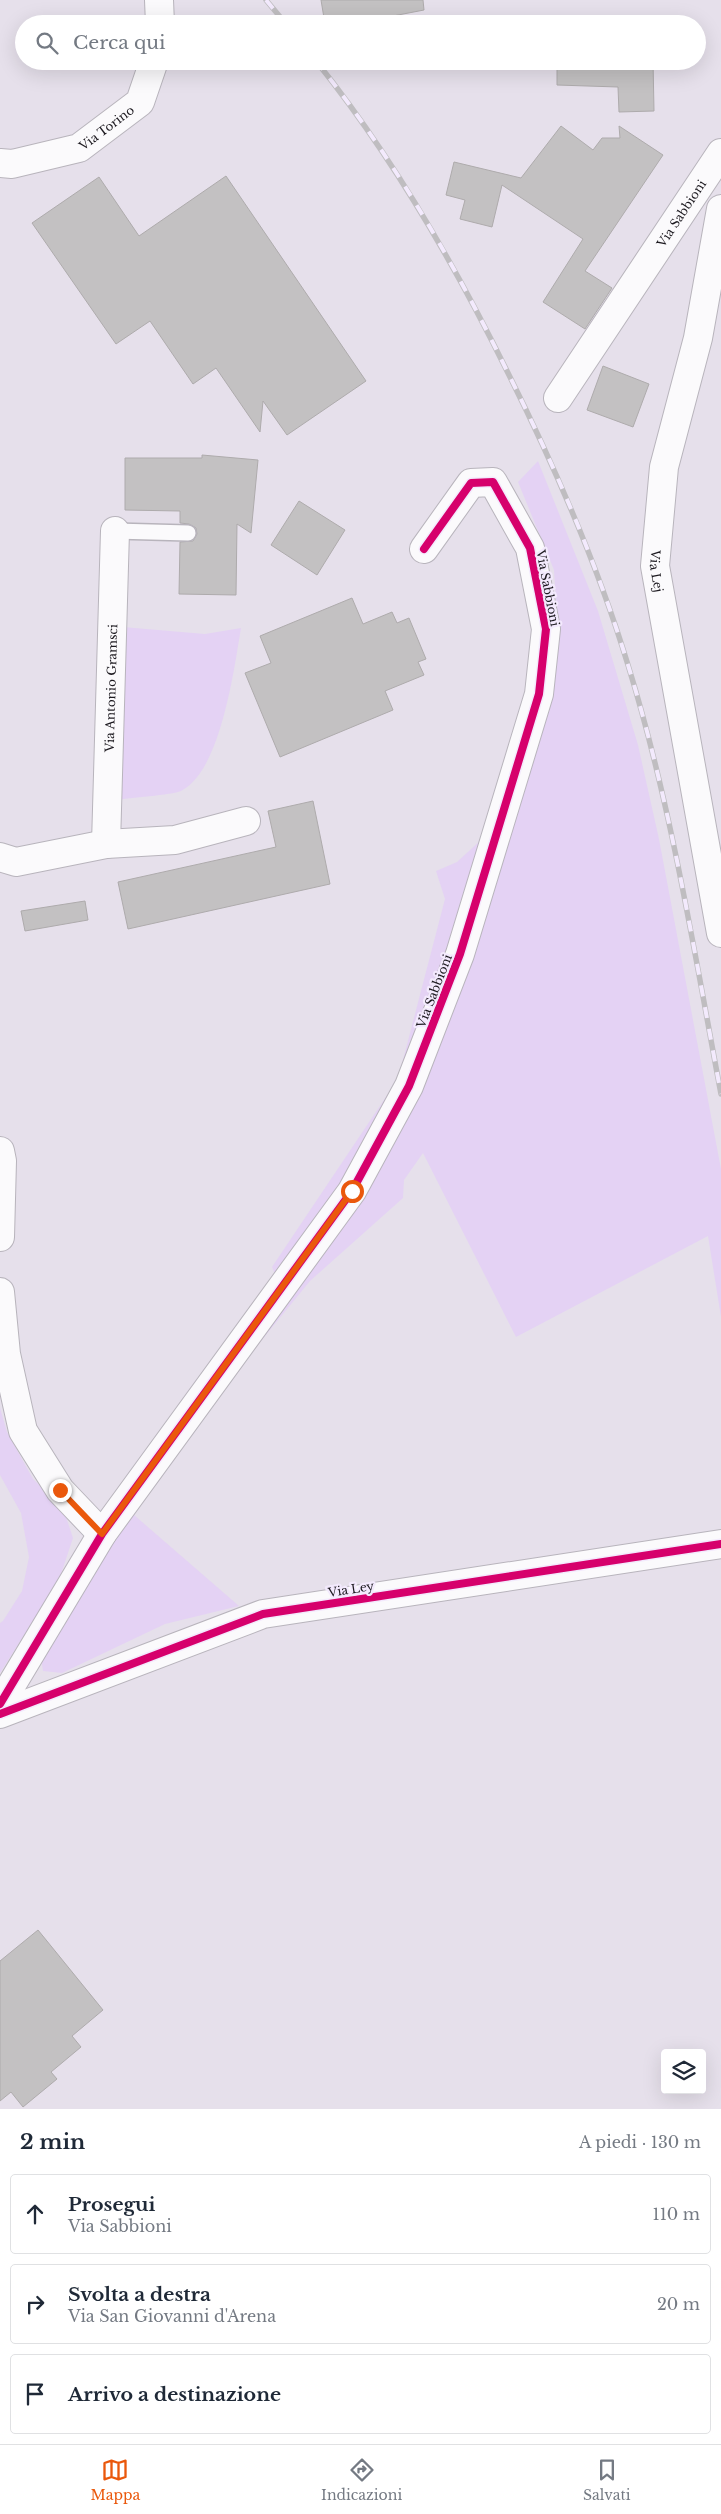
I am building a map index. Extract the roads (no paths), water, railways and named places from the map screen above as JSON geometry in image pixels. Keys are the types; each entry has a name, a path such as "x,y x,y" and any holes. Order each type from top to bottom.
{"street":[{"path":"159,0 160,15"},
{"name":"Via Torino","path":"0,163 12,164 79,148 140,102 151,70"},
{"name":"Via Sabbioni","path":"558,398 721,153"},
{"name":"Via Lej","path":"721,209 698,338 664,467 655,566 715,864 721,933"},
{"name":"Via Sabbioni","path":"102,1534 352,1191 409,1086 460,954 539,694 546,629 530,548 493,482 471,483 424,548"},
{"name":"Via Antonio Gramsci","path":"106,844 115,531"},
{"path":"0,857 16,862 106,844 175,840 246,821"},
{"path":"0,1152 2,1161 0,1237"},
{"path":"0,1292 6,1354 23,1431 60,1490 102,1534 0,1704"},
{"name":"Via Ley","path":"0,1714 263,1614 721,1544"}],"lane":[{"path":"115,531 188,533"}],"railway":[{"path":"266,0 278,15"},
{"path":"323,70 371,135 444,251 525,408 589,553 628,665 657,771 691,932 721,1094"}]}
